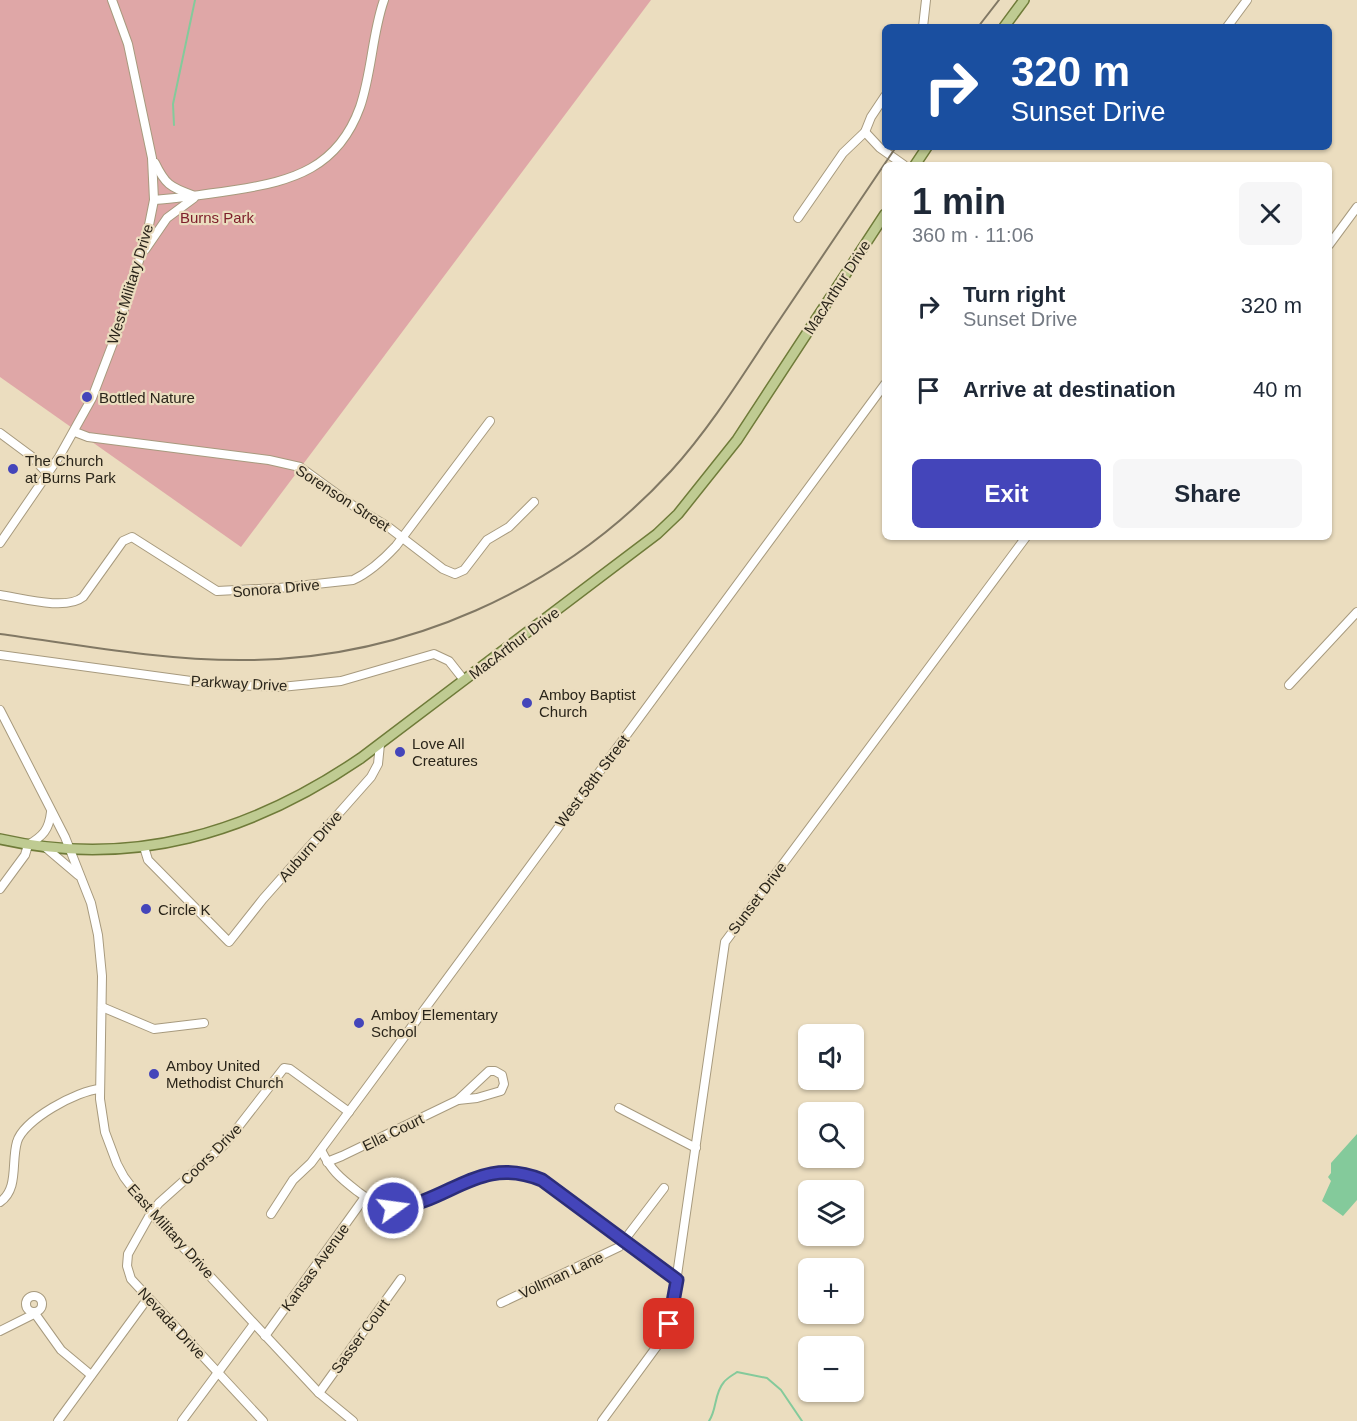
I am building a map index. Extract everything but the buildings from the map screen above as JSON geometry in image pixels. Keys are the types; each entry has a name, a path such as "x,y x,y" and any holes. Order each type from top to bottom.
{"main road":[{"path":"1006,24 1024,0"},
{"name":"MacArthur Drive","path":"0,839 70,850 103,850 144,847 204,835 273,810 318,786 380,744 657,534 678,514 743,432 882,219"}],"street":[{"name":"West Military Drive","path":"0,543 75,432 101,378 141,256 154,200 152,158 128,44 112,0"},
{"path":"154,200 196,196 287,180 312,167 332,152 346,134 360,107 384,0"},
{"path":"923,24 926,0"},
{"path":"1229,24 1247,0"},
{"path":"798,218 843,153 865,132 871,117 882,100"},
{"path":"865,132 882,149"},
{"path":"883,150 900,162"},
{"path":"152,158 161,176 170,186 196,196"},
{"path":"141,256 167,218 196,196"},
{"path":"1332,241 1357,207"},
{"name":"West 58th Street","path":"271,1214 293,1180 321,1150 882,388"},
{"name":"Sonora Drive","path":"0,595 64,604 77,602 128,538 136,539 212,590 228,592 353,580 384,559 490,421"},
{"name":"Sorenson Street","path":"75,432 88,437 269,460 300,467 443,569 455,574 464,570 487,540 509,527 534,502"},
{"path":"0,433 31,456 48,474"},
{"name":"Sunset Drive","path":"602,1421 663,1337 671,1317 725,942 1024,540"},
{"path":"1289,685 1357,612"},
{"name":"Parkway Drive","path":"0,655 213,684 281,687 340,681 434,654 449,661 464,680"},
{"path":"0,710 70,850"},
{"name":"Auburn Drive","path":"144,847 148,860 229,942 371,777 378,764 380,744"},
{"path":"0,889 25,855 28,845 47,830 51,810"},
{"path":"45,847 81,878"},
{"name":"East Military Drive","path":"70,850 91,903 98,935 102,976 100,1089 105,1132 117,1164 130,1186 151,1213 319,1393 353,1421"},
{"path":"102,1007 154,1029 204,1023"},
{"name":"Coors Drive","path":"151,1213 159,1203 225,1144 284,1068 349,1112"},
{"name":"Ella Court","path":"327,1162 458,1100 499,1092 504,1087 502,1076 495,1071 489,1071 458,1100"},
{"path":"0,1202 11,1191 17,1140 23,1130 31,1122 84,1091 100,1089"},
{"path":"619,1108 696,1148"},
{"path":"321,1150 337,1176 365,1197 383,1206 404,1207 489,1174 519,1173 548,1184 677,1280"},
{"name":"Vollman Lane","path":"501,1303 619,1247 664,1188"},
{"name":"Kansas Avenue","path":"266,1336 365,1197"},
{"name":"Nevada Drive","path":"151,1213 130,1250 127,1266 131,1279 263,1421"},
{"name":"Sasser Court","path":"319,1393 401,1279"},
{"path":"58,1421 148,1298"},
{"path":"0,1331 34,1314 41,1320 61,1350 91,1375"},
{"path":"182,1421 254,1324"}],"green space":[{"name":"Burns Park","path":"0,0 651,0 241,547 0,377"}],"shaded area":[{"path":"1357,1134 1357,1200 1343,1216 1322,1201 1331,1181 1328,1177 1331,1173 1331,1163"}],"waterway":[{"path":"174,125 173,104 195,0"},
{"path":"709,1421 721,1386 737,1372 767,1378 781,1390 802,1421"}],"railway":[{"path":"980,24 999,0"},
{"path":"886,162 894,150"},
{"path":"0,634 180,657 240,660 301,657 361,648 419,632 476,610 530,583 581,551 628,513 685,455 723,404 882,168"}],"place":[{"name":"Bottled Nature","path":"87,397"},
{"name":"The Church at Burns Park","path":"13,469"},
{"name":"Amboy Baptist Church","path":"527,703"},
{"name":"Love All Creatures","path":"400,752"},
{"name":"Circle K","path":"146,909"},
{"name":"Amboy Elementary School","path":"359,1023"},
{"name":"Amboy United Methodist Church","path":"154,1074"}],"route":[{"path":"393,1208 409,1206 489,1174 504,1172 535,1177 551,1186 677,1280 669,1324"}]}
